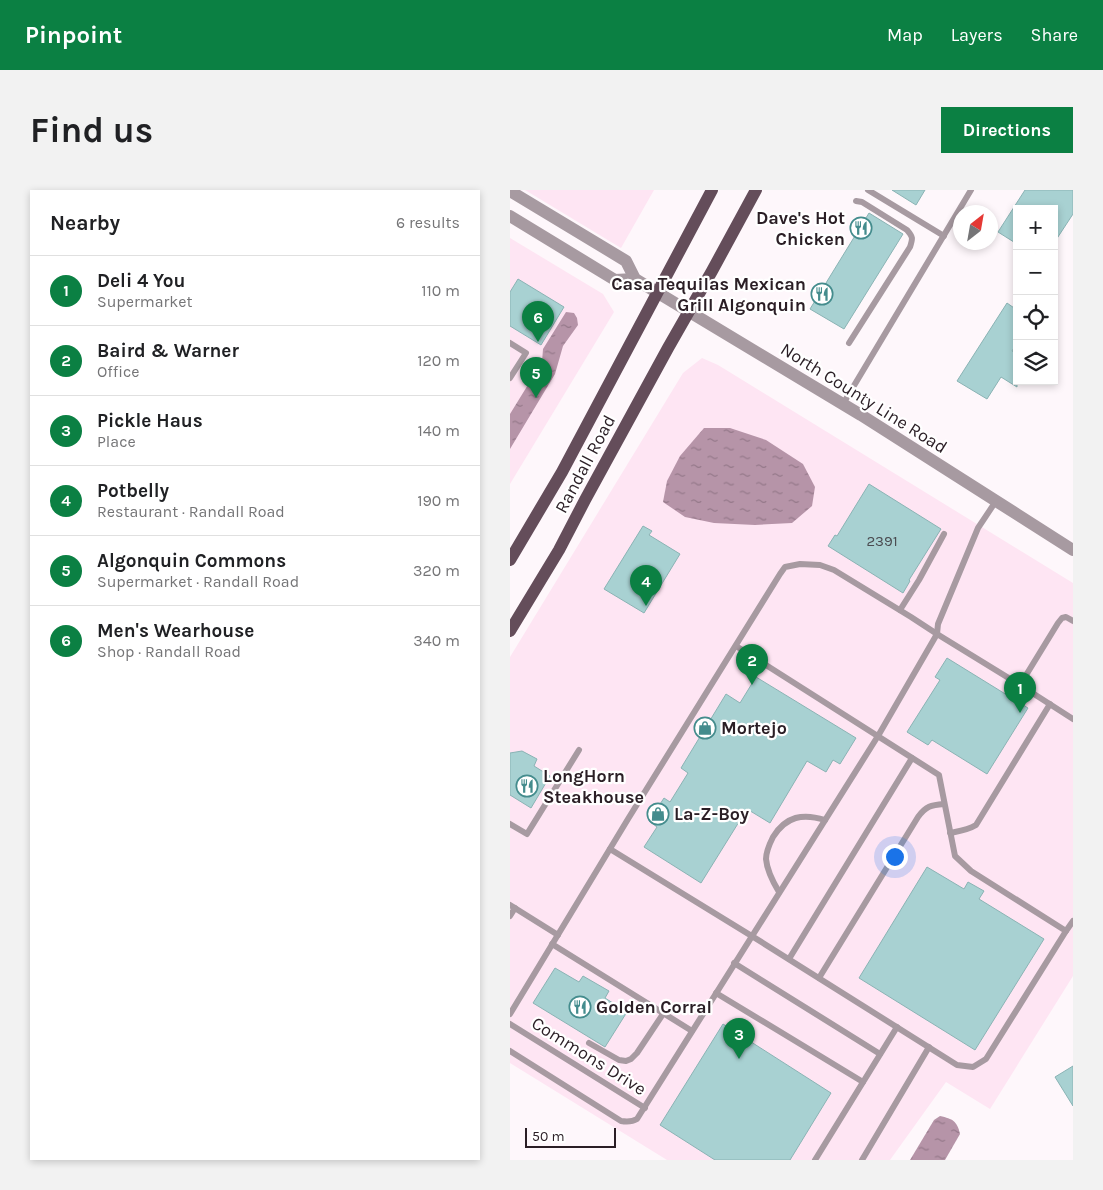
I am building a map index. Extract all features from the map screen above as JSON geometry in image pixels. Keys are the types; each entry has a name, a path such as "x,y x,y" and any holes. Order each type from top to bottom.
{"main road":[{"name":"Randall Road","path":"510,560 562,472 712,190"},
{"name":"Randall Road","path":"510,631 559,550 756,190"}],"street":[{"name":"North County Line Road","path":"510,191 626,261 635,279 843,404 1073,550"},
{"name":"North County Line Road","path":"510,216 615,280 635,279"}],"lane":[{"path":"868,190 944,236"},
{"path":"843,404 971,190"},
{"path":"849,343 912,241 912,236 907,230 862,202 856,201"},
{"path":"510,343 526,352 510,378"},
{"path":"645,1108 751,935 878,736 937,634 938,624 975,535 996,501"},
{"path":"900,610 944,534"},
{"path":"510,1014 785,567 800,564 820,565 834,570 1073,719"},
{"path":"1020,685 1062,618 1066,617 1073,621"},
{"path":"736,646 939,775 955,856 971,871 1066,931"},
{"path":"950,833 970,829 976,825 1050,704"},
{"path":"510,824 527,834 579,750"},
{"path":"789,959 912,758"},
{"path":"819,978 923,810 933,805 944,804"},
{"path":"779,892 771,878 766,858 769,844 776,833 785,822 793,818 811,816 825,820"},
{"path":"610,849 751,935 928,1047 957,1064 973,1067 986,1059 1073,921"},
{"path":"510,916 512,906 558,935"},
{"path":"552,944 692,1031"},
{"path":"734,963 880,1054"},
{"path":"716,993 863,1082"},
{"path":"589,1043 619,1060 626,1061 637,1053 663,1014"},
{"name":"Commons Drive","path":"510,1024 645,1108 638,1119 626,1122 621,1120 510,1051"},
{"path":"815,1160 897,1027"},
{"path":"862,1160 928,1047"}],"shaded area":[{"path":"525,190 654,190 621,248"},
{"path":"510,238 603,294 614,312 510,484"},
{"path":"702,358 718,365 1073,583 1073,976 990,1109 946,1082 890,1160 667,1160 510,1063 510,657 683,373"}],"water":[{"path":"566,312 574,313 578,325 563,346 555,374 510,449 510,414 542,362 543,349"},
{"path":"704,428 730,428 766,440 803,464 815,487 812,506 792,523 755,525 714,523 685,517 663,502 667,481 680,456"},
{"path":"940,1116 954,1121 960,1134 945,1160 910,1160 934,1120"}],"building":[{"path":"892,190 925,190 916,205"},
{"path":"1025,190 1073,190 1073,214 1058,237 1058,205 1015,205"},
{"path":"1013,209 1013,241 998,232"},
{"path":"869,213 903,234 844,329 810,309"},
{"path":"518,279 564,307 541,345 510,326 510,292"},
{"path":"1007,303 1013,307 1013,384 1001,377 987,399 957,381"},
{"path":"869,484 941,529 903,593 828,546 835,535 837,536"},
{"path":"643,526 652,531 649,535 680,554 644,613 604,589"},
{"path":"947,658 1028,708 987,774 932,740 928,745 907,732 940,680 935,677"},
{"path":"756,677 856,738 840,764 833,760 826,772 807,761 770,823 747,809 701,883 644,847 657,827 649,821 664,798 670,802 688,773 681,768 726,694 740,703"},
{"name":"LongHorn Steakhouse","path":"522,751 537,759 534,766 550,776 531,808 510,795 510,753"},
{"path":"927,867 964,889 968,882 984,891 979,899 1044,939 975,1050 859,978"},
{"name":"Golden Corral","path":"555,968 579,982 583,976 609,991 605,998 627,1012 605,1047 533,1003"},
{"path":"723,1024 831,1093 790,1160 715,1160 660,1125"},
{"path":"1073,1066 1073,1106 1055,1077"}],"place":[{"name":"Dave's Hot Chicken","path":"861,228"},
{"name":"Casa Tequilas Mexican Grill Algonquin","path":"822,294"},
{"name":"Men's Wearhouse","path":"538,342"},
{"name":"Algonquin Commons","path":"536,398"},
{"name":"Potbelly","path":"646,606"},
{"name":"Baird & Warner","path":"752,685"},
{"name":"Deli 4 You","path":"1020,713"},
{"name":"Mortejo","path":"705,728"},
{"name":"LongHorn Steakhouse","path":"527,786"},
{"name":"La-Z-Boy","path":"658,814"},
{"name":"Golden Corral","path":"580,1007"},
{"name":"Pickle Haus","path":"739,1059"}]}
